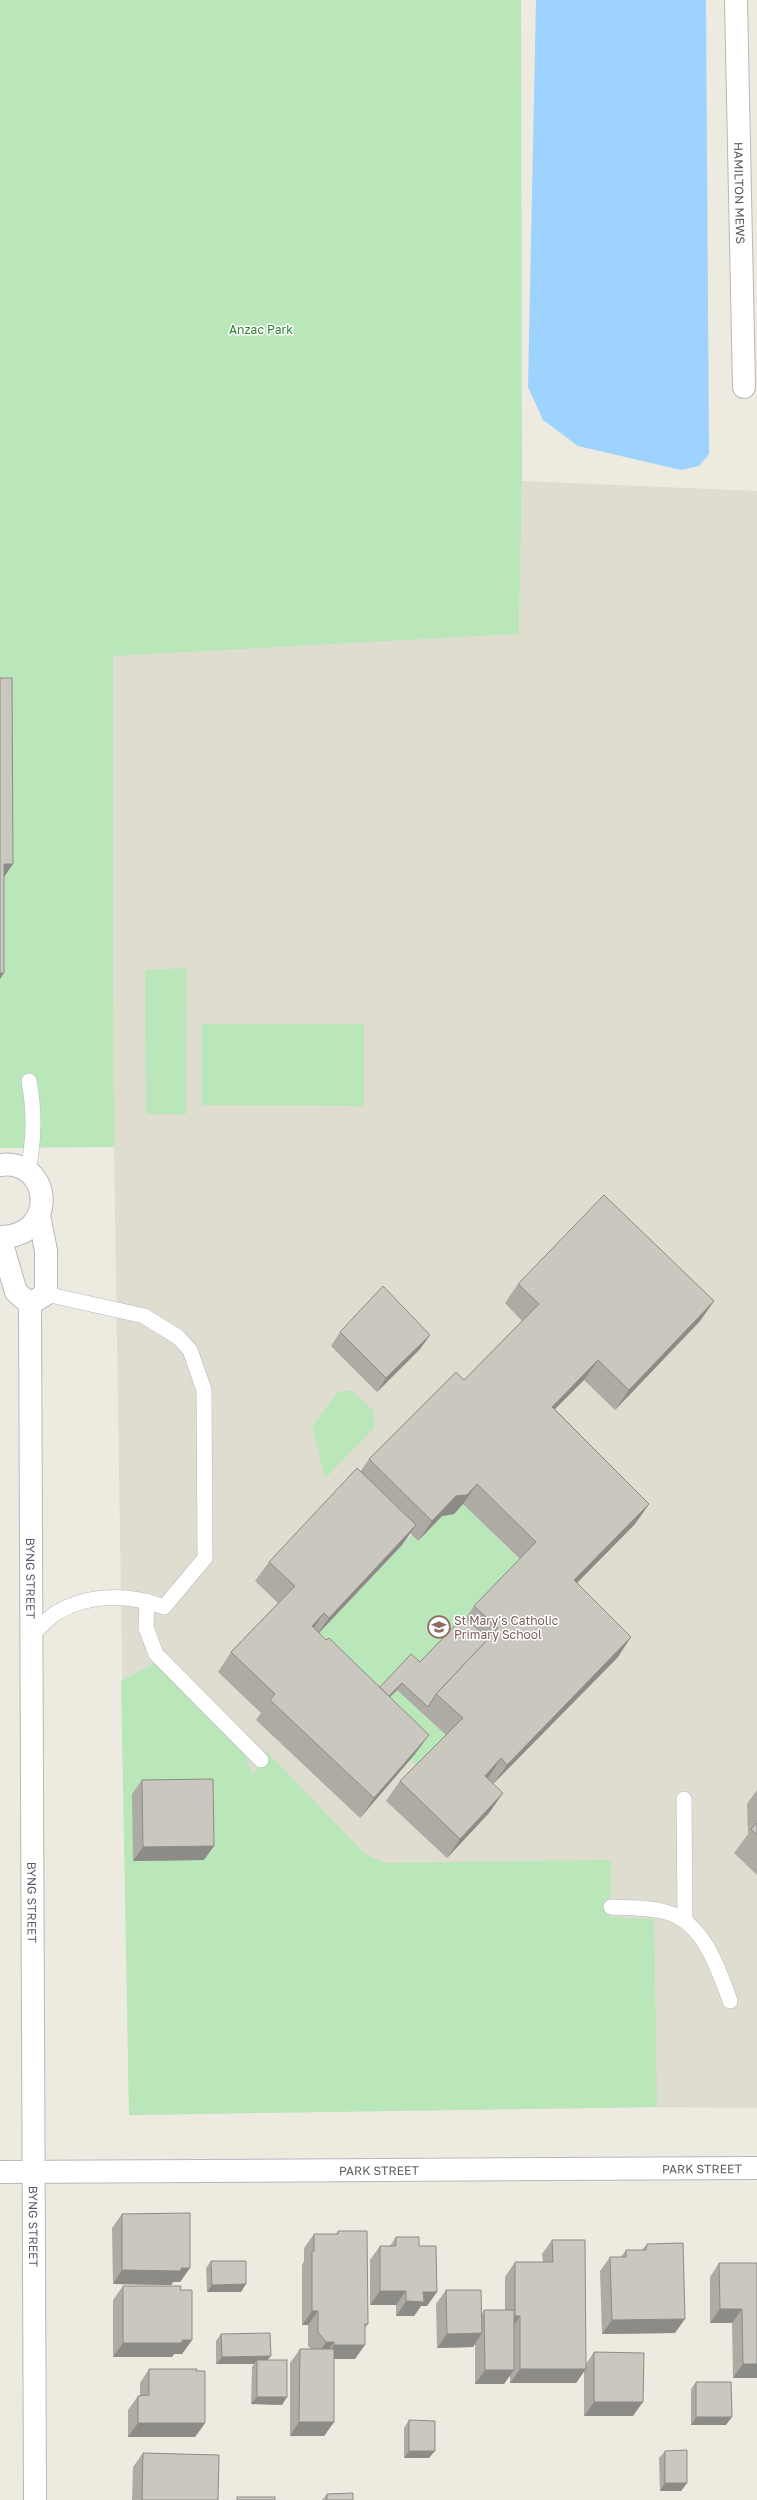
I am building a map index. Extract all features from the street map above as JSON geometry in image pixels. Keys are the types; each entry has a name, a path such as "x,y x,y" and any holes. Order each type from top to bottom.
{"street":[{"name":"HAMILTON MEWS","path":"736,0 744,387"},
{"path":"0,1164 18,1166 28,1171"},
{"name":"BYNG STREET","path":"28,1171 40,1187 42,1206 39,1215 46,1251 38,1299 31,1636 32,2173 35,2500"},
{"path":"38,1299 16,1292 0,1237 23,1232 34,1224 39,1215"},
{"name":"PARK STREET","path":"0,2172 757,2168"}],"lane":[{"path":"28,1171 34,1142 34,1111 29,1081"},
{"path":"31,1636 55,1614 80,1602 114,1598 147,1601 164,1607 205,1558 204,1390 199,1372 190,1350 178,1337 144,1316 38,1299"},
{"path":"147,1601 146,1628 156,1654 261,1760"},
{"path":"684,1799 685,1920"},
{"path":"611,1907 654,1910 685,1920 699,1935 719,1971 730,2001"}],"shaded area":[{"name":"St Mary's Catholic Primary School","path":"522,481 757,491 757,2108 657,2107 129,2115 114,1147 113,655 519,634"}],"green space":[{"name":"Anzac Park","path":"0,0 521,0 522,481 519,634 113,656 114,1147 0,1148"},
{"path":"187,968 186,1114 146,1114 145,970"},
{"path":"202,1024 364,1024 364,1106 202,1105"},
{"path":"351,1390 373,1410 375,1427 325,1478 312,1427 337,1393"},
{"path":"463,1504 522,1562 423,1714 449,1738 420,1768 411,1759 315,1637 412,1535 418,1541 442,1516 454,1514"},
{"path":"155,1663 244,1752 253,1775 266,1751 365,1854 385,1863 611,1860 610,1917 654,1919 657,2107 129,2115 121,1681"}],"water":[{"path":"536,0 706,0 709,454 699,466 681,470 578,446 543,420 528,387"}],"building":[{"path":"0,678 12,678 13,864 4,864 4,973 0,973"},
{"path":"604,1195 714,1301 629,1390 598,1360 552,1407 649,1504 574,1580 631,1637 507,1765 501,1758 485,1776 503,1793 460,1839 400,1781 463,1718 436,1694 498,1628 474,1606 536,1542 477,1484 467,1495 456,1496 432,1521 369,1459 456,1372 464,1380 539,1304 518,1284"},
{"path":"383,1286 430,1335 386,1378 340,1332"},
{"path":"357,1468 416,1525 329,1618 324,1613 312,1626 326,1640 329,1638 429,1735 374,1798 270,1700 275,1694 231,1652 295,1586 269,1562"},
{"path":"464,1616 488,1639 436,1694 428,1707 402,1683 389,1696 380,1687 411,1654 420,1662"},
{"path":"213,1779 214,1846 143,1847 142,1780"},
{"path":"757,1823 757,1835 751,1829"},
{"path":"190,2213 190,2268 181,2268 181,2271 122,2270 122,2214"},
{"path":"338,2231 367,2231 368,2324 365,2324 365,2345 334,2345 334,2342 326,2342 318,2332 318,2311 312,2311 312,2251 314,2251 314,2234 338,2234"},
{"path":"396,2237 419,2237 419,2246 436,2246 437,2292 423,2292 424,2302 406,2301 406,2291 380,2291 380,2246 396,2246"},
{"path":"552,2240 585,2240 586,2369 520,2369 520,2316 515,2316 515,2262 553,2262"},
{"path":"683,2243 685,2319 612,2320 610,2257 626,2257 626,2250 646,2250 647,2244"},
{"path":"211,2261 246,2261 246,2284 212,2285"},
{"path":"719,2263 757,2263 757,2364 743,2364 742,2309 720,2309"},
{"path":"123,2286 181,2286 180,2290 192,2290 192,2340 182,2340 182,2343 123,2343"},
{"path":"446,2290 481,2290 482,2333 447,2334"},
{"path":"484,2310 514,2310 514,2370 485,2370"},
{"path":"270,2333 271,2356 222,2357 221,2334"},
{"path":"300,2349 334,2349 334,2422 299,2422"},
{"path":"594,2352 644,2353 643,2402 594,2402"},
{"path":"257,2360 287,2360 287,2397 257,2397"},
{"path":"149,2369 197,2369 196,2371 205,2371 205,2423 138,2423 138,2396 149,2395"},
{"path":"696,2382 731,2382 732,2417 696,2417"},
{"path":"409,2420 435,2421 435,2451 409,2451"},
{"path":"687,2450 687,2483 665,2483 665,2451"},
{"path":"143,2453 219,2455 218,2500 142,2500"},
{"path":"353,2493 353,2500 327,2500 327,2494"},
{"path":"237,2497 275,2497 275,2500 237,2500"}],"place":[{"name":"St Mary's Catholic Primary School","path":"439,1627"}]}
